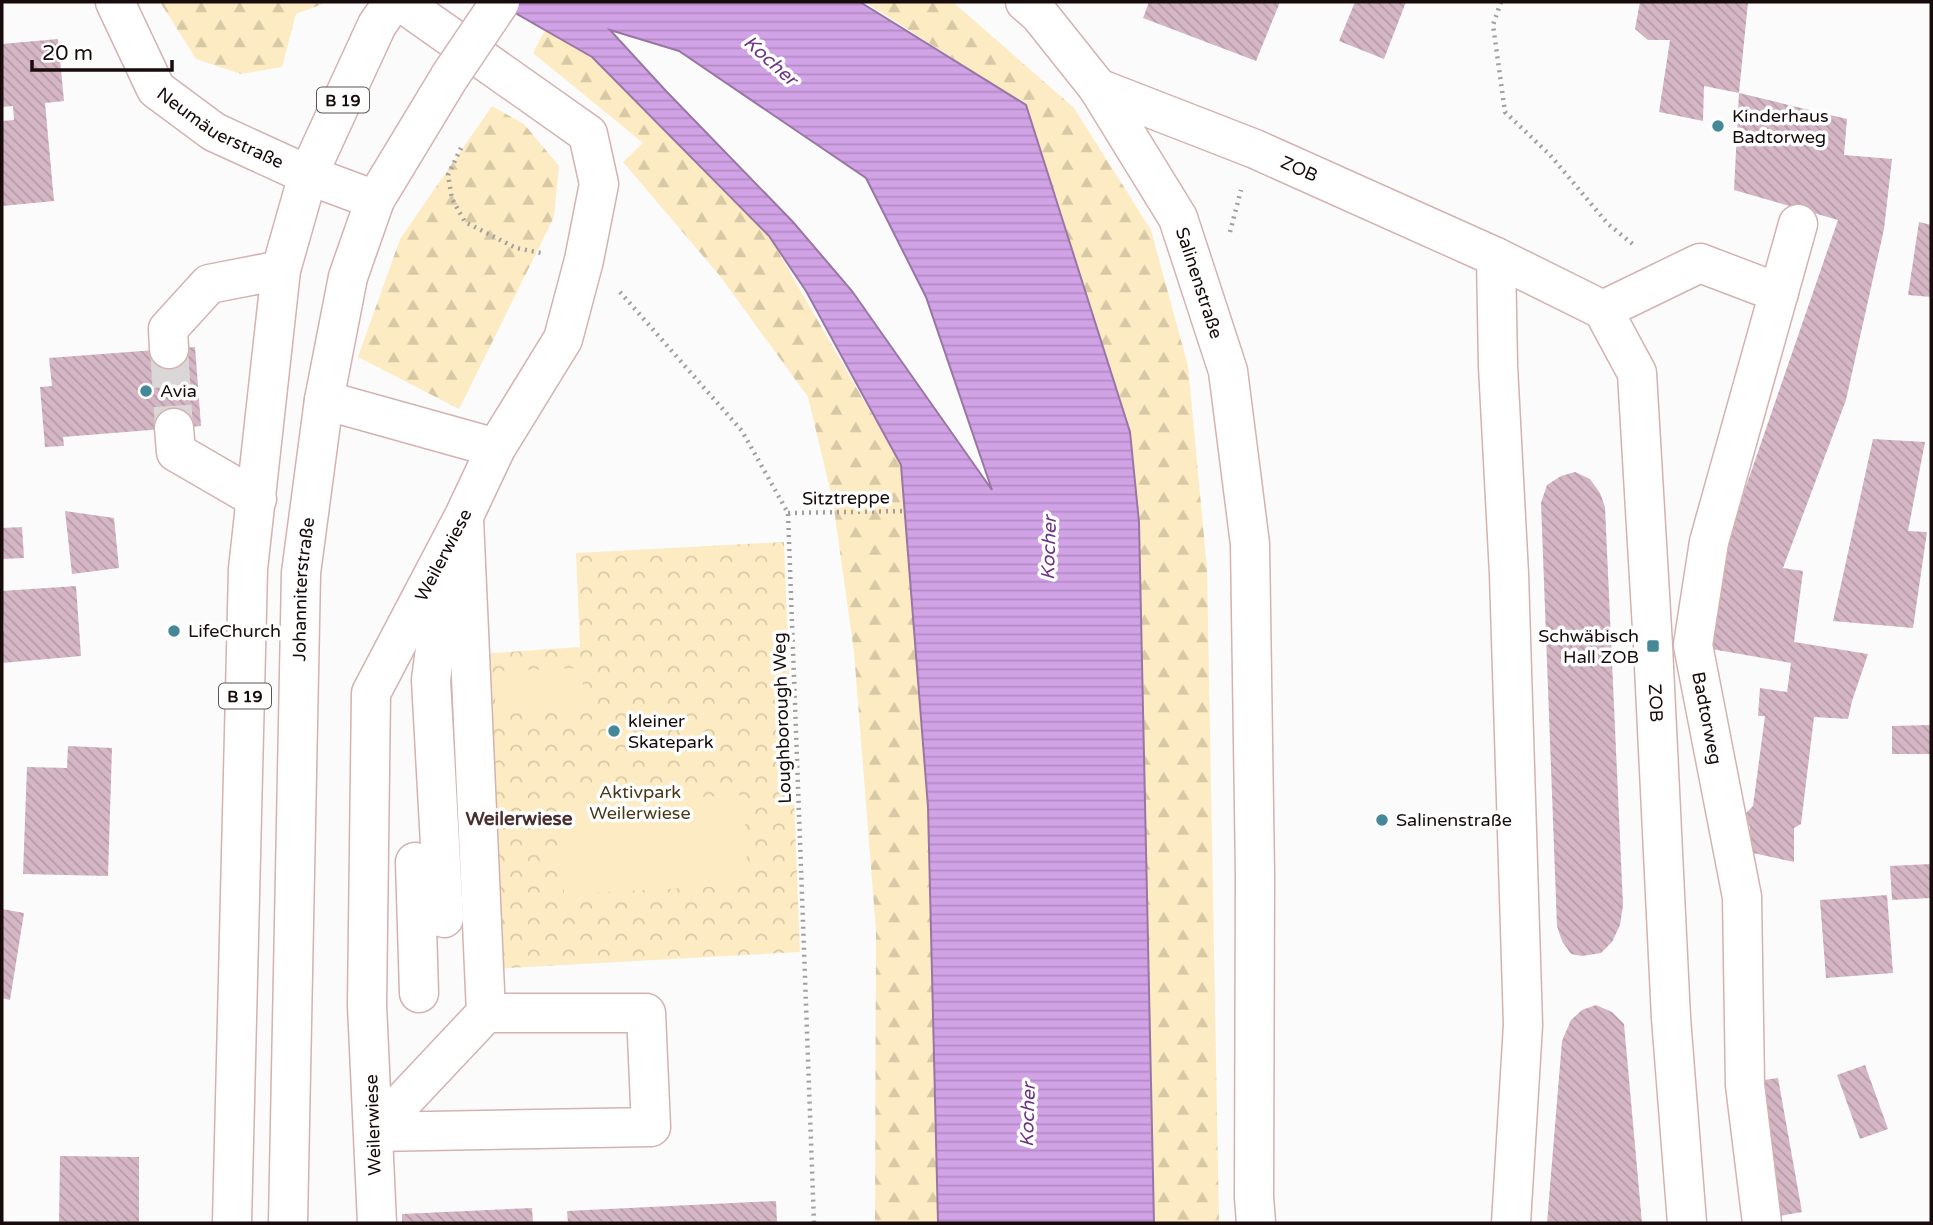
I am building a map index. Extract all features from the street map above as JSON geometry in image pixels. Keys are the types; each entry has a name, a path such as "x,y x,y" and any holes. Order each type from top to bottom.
{"street":[{"name":"Neumäuerstraße","path":"115,2 156,89 214,132 308,175 375,200"},
{"name":"Johanniterstraße","path":"288,1223 301,573 324,400 348,277 375,200 450,76 500,2"},
{"name":"Salinenstraße","path":"1039,6 1098,88 1178,218 1228,371 1250,544 1256,1223"},
{"name":"B 19","path":"232,1223 248,569 281,270 308,175 391,9"},
{"name":"Weilerwiese","path":"377,1223 367,1005 371,693 464,516 496,448 563,339 584,260 599,184 588,134 391,9"},
{"name":"ZOB","path":"1098,88 1255,149 1496,257 1603,310 1637,373 1653,633 1671,1018 1687,1223"},
{"name":"Badtorweg","path":"1762,1223 1745,1085 1742,897 1693,645 1709,542 1798,224"},
{"path":"1496,257 1498,366 1510,587 1522,1025 1511,1223"},
{"path":"1603,310 1700,263 1779,293"},
{"path":"169,349 168,329 209,285 281,270"},
{"path":"324,400 496,448"},
{"path":"174,428 176,452 257,499"},
{"path":"444,918 431,680 440,610 464,516"},
{"path":"374,1132 486,1013 464,516"},
{"path":"378,681 406,994 409,620"},
{"path":"374,1132 651,1127 646,1013 486,1013"}],"path":[{"path":"1501,2 1493,25 1505,112 1549,155 1608,224 1672,276"},
{"path":"464,142 449,175 452,199 465,222 516,248 584,260"},
{"name":"Loughborough Weg","path":"615,286 742,431 788,513 814,1223"},
{"name":"Sitztreppe","path":"788,513 904,510"}],"green space":[{"path":"160,2 328,2 296,14 282,67 241,74 196,59"},
{"path":"865,2 953,2 1074,108 1151,230 1188,366 1207,569 1219,1223 1154,1223 1139,522 1130,432 1026,105"},
{"path":"545,30 592,57 769,236 901,465 928,807 938,1223 875,1223 876,931 854,652 833,502 808,397 720,276 623,162 643,143 533,53"},
{"path":"492,106 524,124 559,166 554,217 459,409 358,357 400,239"},
{"name":"Aktivpark Weilerwiese","path":"784,542 800,952 492,969 479,654 580,647 576,553"},
{"path":"582,668 584,710 496,714 494,671"},
{"path":"744,795 748,885 564,894 560,803"}],"water":[{"name":"Kocher","path":"496,2 860,2 1026,105 1130,432 1139,522 1154,1223 938,1223 928,807 901,465 806,291 769,236 592,57","holes":["610,30 679,51 866,178 926,297 992,490 852,291 793,222"]}],"building":[{"path":"1149,2 1280,2 1256,61 1143,18"},
{"path":"1355,2 1406,2 1384,59 1339,41"},
{"path":"1640,2 1748,2 1739,93 1704,86 1703,121 1659,112 1670,40 1648,40 1635,29"},
{"path":"58,39 64,101 45,103 54,201 2,206 2,121 14,120 13,106 2,107 2,44"},
{"path":"1739,93 1847,119 1844,155 1892,159 1884,229 1846,400 1783,568 1803,571 1794,642 1868,654 1848,719 1814,717 1801,824 1794,828 1794,862 1749,852 1750,827 1744,815 1753,806 1765,716 1758,716 1760,688 1787,692 1791,663 1700,647 1721,559 1838,220 1734,190"},
{"path":"1919,222 1931,225 1931,297 1908,295"},
{"path":"195,347 201,426 63,437 64,446 45,447 40,387 52,386 49,358"},
{"path":"1873,439 1925,442 1908,531 1927,532 1913,628 1833,621"},
{"path":"1575,472 1590,479 1600,493 1605,507 1623,905 1620,925 1612,942 1601,953 1582,956 1571,954 1562,941 1557,926 1541,503 1547,485 1561,476"},
{"path":"65,511 114,518 119,568 72,574"},
{"path":"22,527 24,558 2,559 2,528"},
{"path":"76,586 81,656 2,663 2,591"},
{"path":"1930,725 1930,754 1892,754 1892,726"},
{"path":"68,746 112,748 108,876 23,874 27,767 67,768"},
{"path":"1930,864 1931,898 1892,900 1890,866"},
{"path":"1887,895 1893,973 1826,978 1820,900"},
{"path":"2,909 24,913 10,1000 2,998"},
{"path":"1596,1005 1612,1012 1624,1024 1642,1223 1547,1223 1562,1041 1571,1020 1582,1010"},
{"path":"1865,1065 1888,1129 1860,1139 1837,1075"},
{"path":"1778,1078 1802,1212 1774,1217 1750,1082"},
{"path":"60,1156 139,1157 139,1223 59,1223"},
{"path":"776,1201 777,1223 568,1223 567,1211"},
{"path":"532,1208 533,1223 402,1223 402,1214"}],"tunnel":[{"path":"169,349 174,428"}],"place":[{"name":"Kinderhaus Badtorweg","path":"1718,126"},
{"name":"Avia","path":"146,391"},
{"name":"LifeChurch","path":"174,631"},
{"name":"Schwäbisch Hall ZOB","path":"1653,646"},
{"name":"kleiner Skatepark","path":"614,731"},
{"name":"Salinenstraße","path":"1382,820"}],"district":[{"name":"Weilerwiese","path":"519,818"}]}
